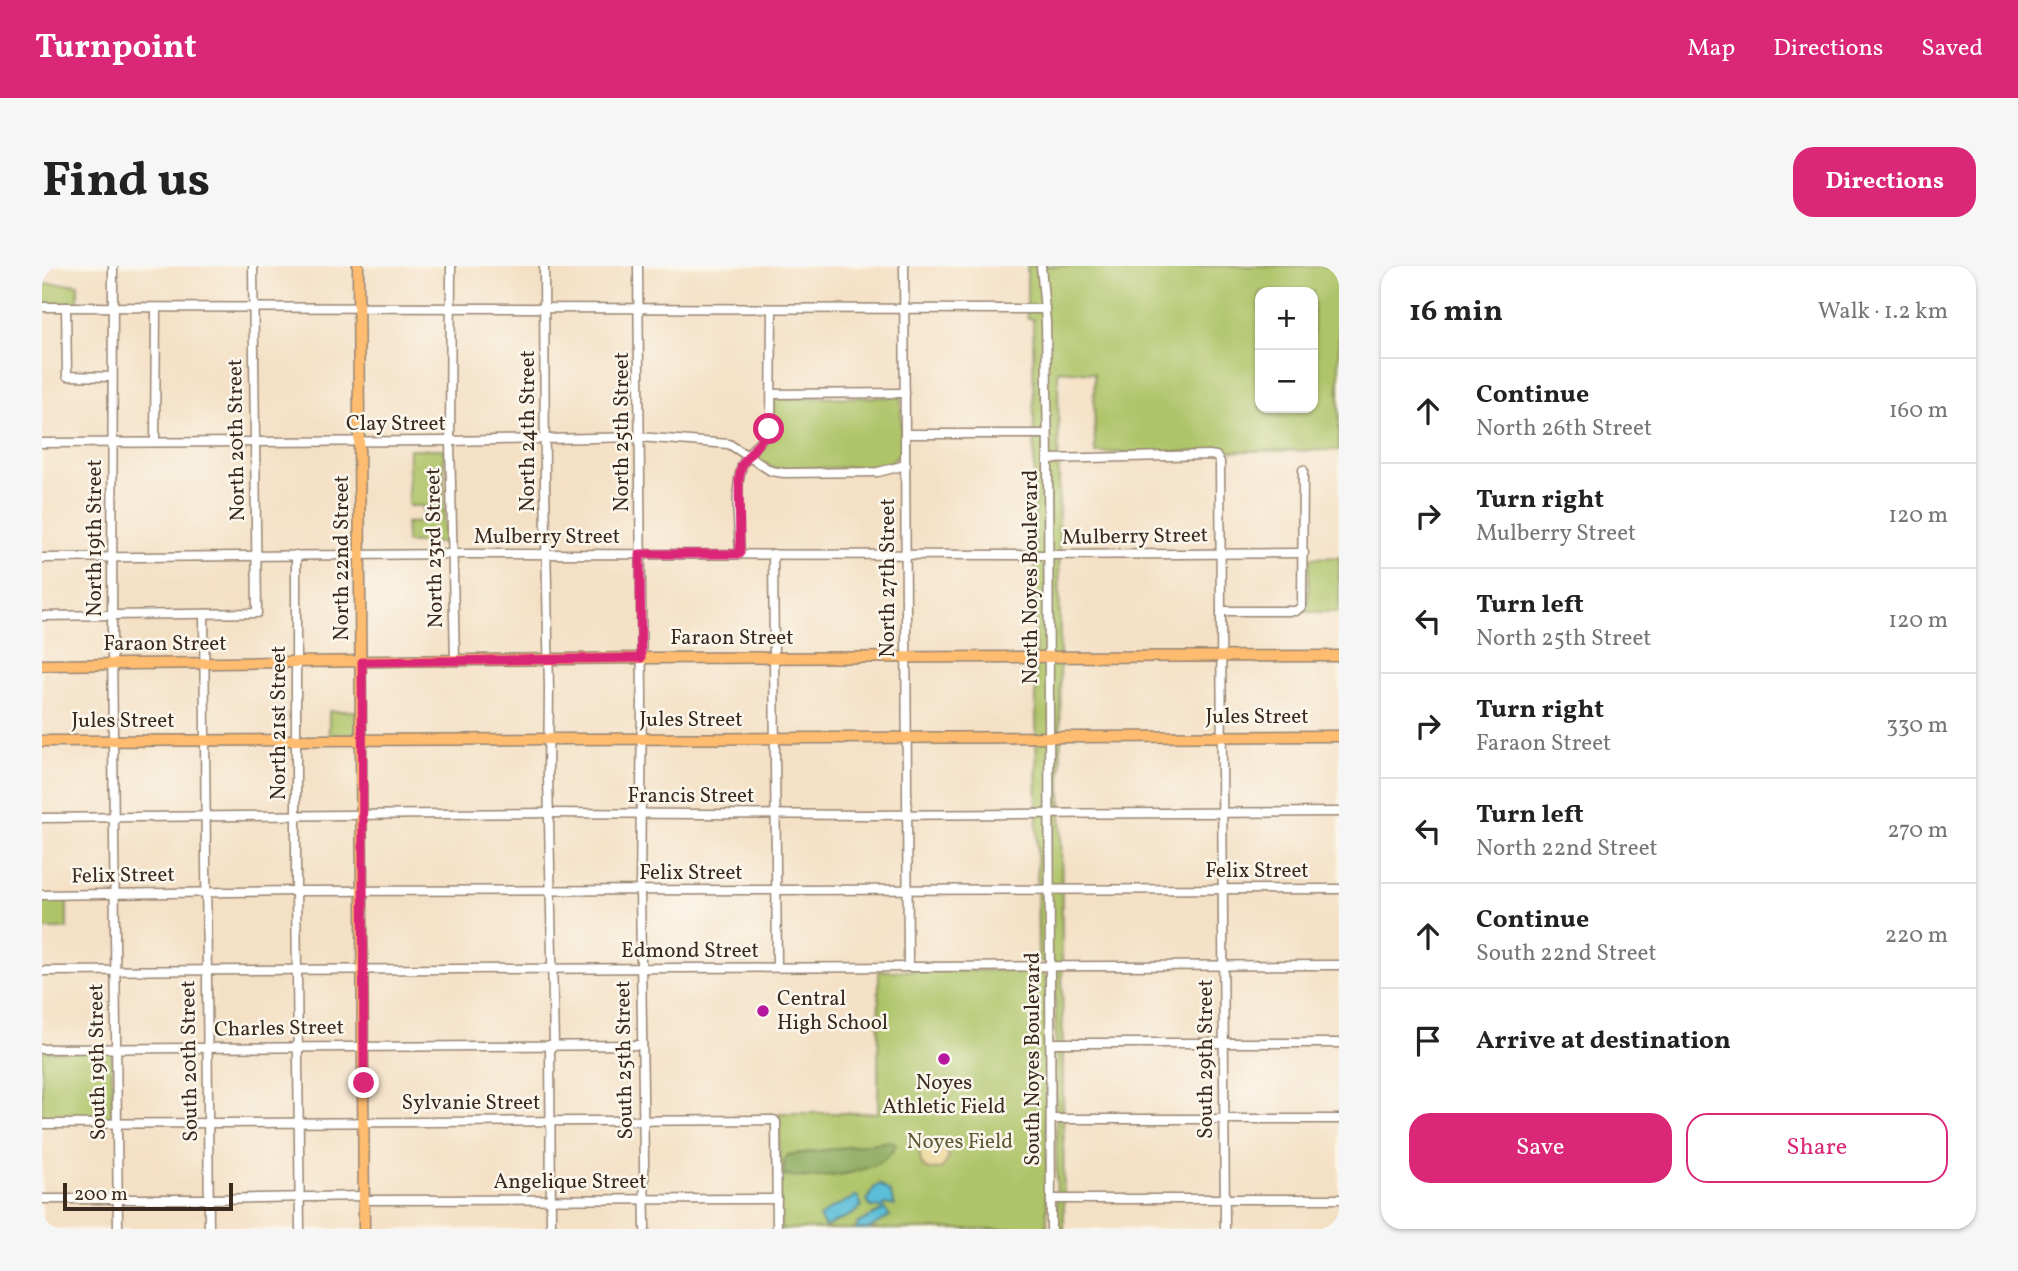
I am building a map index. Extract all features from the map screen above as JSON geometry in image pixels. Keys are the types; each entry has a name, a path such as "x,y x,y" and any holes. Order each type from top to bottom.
{"main road":[{"name":"North 22nd Street","path":"358,266 364,1229"},
{"name":"Faraon Street","path":"42,664 548,658 1339,656"},
{"name":"Jules Street","path":"42,741 1339,736"}],"street":[{"name":"North 19th Street","path":"113,266 114,894"},
{"name":"North 20th Street","path":"204,614 257,613 253,266"},
{"name":"North 23rd Street","path":"451,266 450,441 455,660"},
{"name":"North 24th Street","path":"544,266 548,813 552,968 551,1229"},
{"name":"North 25th Street","path":"638,266 642,739 640,891"},
{"name":"North 27th Street","path":"904,266 908,966"},
{"name":"North Noyes Boulevard","path":"1041,266 1045,309 1048,459 1050,888"},
{"path":"42,307 1045,309"},
{"path":"66,307 67,376 112,377"},
{"path":"155,442 156,308"},
{"path":"740,554 739,479 742,465 769,429 772,394 772,309"},
{"path":"772,394 905,393"},
{"path":"905,433 1047,434"},
{"name":"Clay Street","path":"42,443 639,438 729,444 771,471 878,472 905,465"},
{"name":"South 29th Street","path":"1048,459 1216,456 1220,462 1225,1229"},
{"path":"1221,611 1296,611 1302,606 1303,470"},
{"name":"Mulberry Street","path":"42,558 454,554 1304,553"},
{"path":"773,554 777,967"},
{"name":"North 21st Street","path":"296,555 300,1229"},
{"path":"42,615 204,614 205,892"},
{"name":"Francis Street","path":"42,818 548,813 1339,813"},
{"name":"South Noyes Boulevard","path":"1050,888 1051,1229"},
{"name":"Felix Street","path":"42,895 296,891 1339,889"},
{"name":"South 25th Street","path":"640,891 645,1229"},
{"name":"South 20th Street","path":"205,892 209,1229"},
{"name":"South 19th Street","path":"114,894 118,1229"},
{"name":"Edmond Street","path":"42,971 1339,965"},
{"path":"1051,1043 1339,1043"},
{"name":"Charles Street","path":"42,1049 642,1045"},
{"name":"Sylvanie Street","path":"42,1124 774,1119 777,1199"},
{"path":"1051,1119 1339,1119"},
{"name":"Angelique Street","path":"42,1199 777,1199"},
{"path":"777,1199 777,1229"},
{"path":"1051,1199 1339,1199"}],"green space":[{"path":"1027,266 1339,266 1339,450 1095,453 1094,373 1058,370 1064,1229 1057,1229 1055,963 1038,962 1033,319 1027,318"},
{"path":"43,284 78,284 78,304 43,304"},
{"path":"901,397 902,450 891,463 881,467 775,469 757,459 756,450 769,434 777,398"},
{"path":"409,449 444,449 444,543 406,543 406,523 424,522 423,506 409,506 408,502"},
{"path":"1339,557 1339,612 1307,612 1310,558"},
{"path":"329,711 357,711 357,735 329,736"},
{"path":"42,898 67,898 67,929 42,929"},
{"name":"Noyes Field","path":"879,971 1044,972 1046,977 1047,1229 780,1229 779,1113 878,1113"},
{"path":"42,1051 112,1051 112,1119 42,1120"},
{"path":"891,1141 896,1144 889,1155 864,1169 830,1176 784,1176 784,1161 788,1155"}],"sand":[{"path":"921,1140 939,1140 946,1146 949,1158 942,1168 929,1170 922,1165 919,1143"}],"water":[{"path":"880,1184 890,1192 895,1206 886,1204 883,1207 890,1216 868,1229 856,1229 858,1223 882,1211 880,1208 871,1207 867,1200 874,1188"},
{"path":"857,1196 862,1206 853,1214 825,1227 819,1217"}],"place":[{"name":"Central High School","path":"763,1011"},
{"name":"Noyes Athletic Field","path":"944,1059"}],"route":[{"path":"364,1083 362,662 641,658 640,554 740,554 739,479 742,465 769,429"}]}
